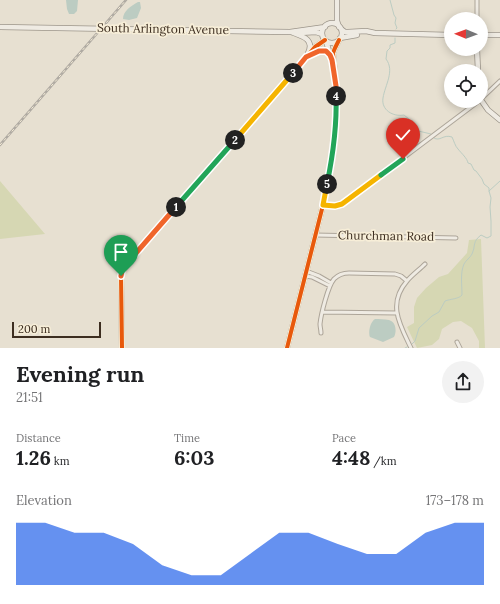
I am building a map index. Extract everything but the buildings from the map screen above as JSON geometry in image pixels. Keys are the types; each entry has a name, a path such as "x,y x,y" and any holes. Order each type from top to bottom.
{"street":[{"path":"336,0 334,18 323,30 336,86"},
{"path":"287,348 323,205 335,137 336,86 333,53 342,34 337,21 336,0"},
{"path":"477,0 477,12"},
{"path":"330,24 335,24 345,32 366,31 375,33"},
{"name":"South Arlington Avenue","path":"0,27 290,32 325,27"},
{"path":"290,32 303,36 309,42 310,48 306,57"},
{"path":"295,34 316,32 329,42 334,43 339,39 349,36 375,33 444,35"},
{"path":"488,35 500,35"},
{"path":"122,348 122,270 324,38"},
{"path":"306,57 316,51 321,50 326,51 330,55"},
{"path":"488,92 500,81"},
{"path":"323,205 335,206 342,204 469,108"},
{"path":"486,108 500,120"},
{"name":"Churchman Road","path":"315,235 456,238"},
{"path":"411,348 400,324 397,313 398,298 403,287 425,264"},
{"path":"322,333 320,323 330,284 336,277 348,273 396,274 402,276 408,281"},
{"path":"306,274 330,284"},
{"path":"323,312 397,313"},
{"path":"457,342 460,348"}],"green space":[{"path":"0,181 45,234 0,239"},
{"path":"481,239 485,348 479,348 479,341 472,328 461,321 453,322 442,329 439,339 432,345 417,348 407,327 414,323 414,307 417,298 439,277 448,274 467,253 469,240"}],"shaded area":[{"path":"66,0 78,0 77,11 74,14 69,14"},
{"path":"140,2 141,8 137,18 129,20 123,19 126,11"},
{"path":"373,320 391,321 396,330 394,337 383,342 370,337 370,328"}],"waterway":[{"path":"390,0 396,18 396,29"},
{"path":"395,38 395,43 390,45 390,48 387,51 386,59 389,64 390,73 383,98 384,106 392,114 404,115 409,119 408,127 410,129 432,135"},
{"path":"434,138 438,139 446,136 452,137 457,148 468,163 471,164 484,184 489,188 489,191"},
{"path":"412,344 415,341 419,328 432,316 439,312 445,301 462,295 462,275 464,264 472,254 478,237 481,235 487,238 491,236 491,198 489,191 500,181"}],"railway":[{"path":"0,145 126,0"}],"cycle path":[{"path":"122,348 121,272 123,268 315,47 325,40"},
{"path":"287,348 323,205 331,164 335,137 336,106 333,53 339,40"}],"route":[{"path":"121,276 123,268 306,57 316,51 323,50 330,55 336,86 335,137 323,205 335,206 342,204 403,159"}]}
